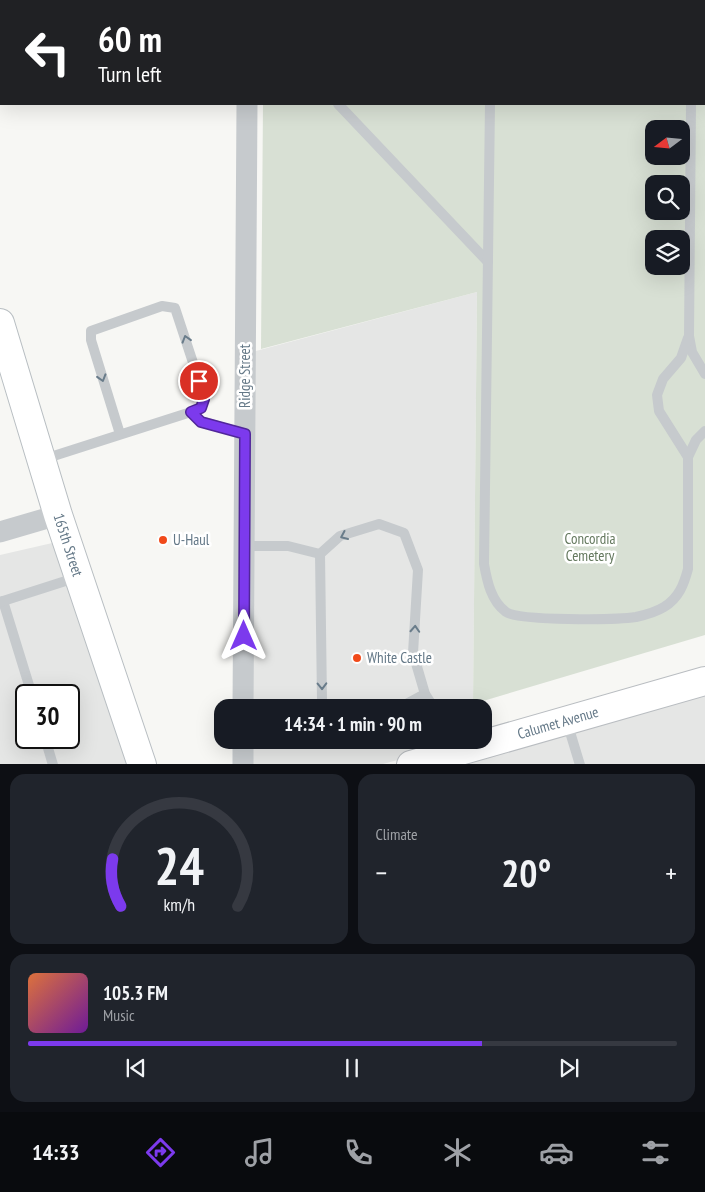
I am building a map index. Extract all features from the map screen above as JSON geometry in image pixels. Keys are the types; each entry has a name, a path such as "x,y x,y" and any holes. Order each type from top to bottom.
{"main road":[{"name":"165th Street","path":"0,323 6,364 142,764"},
{"name":"Calumet Avenue","path":"411,764 705,681"}],"street":[{"name":"Ridge Street","path":"244,699 246,105"},
{"path":"0,532 58,515"},
{"path":"243,749 243,764"}],"lane":[{"path":"339,105 488,262"},
{"path":"490,105 484,564 494,599 506,612 520,617 635,617 658,610 676,597 684,584 688,569 688,457 696,440 705,431"},
{"path":"691,105 689,336 692,352 705,374"},
{"path":"40,460 201,408 204,399 175,308 162,306 91,331 91,340 120,434"},
{"path":"688,457 659,410 657,395 663,379 681,358 689,336"},
{"path":"191,412 201,422 245,434"},
{"path":"322,699 320,554 340,536 379,524 404,533 418,570 413,653 428,699"},
{"path":"244,546 288,546 320,554"},
{"path":"28,684 2,601 79,577"},
{"path":"416,699 425,694"},
{"path":"566,720 580,764"},
{"path":"48,749 53,764"}],"shaded area":[{"path":"477,292 473,699 250,699 252,352"},
{"path":"61,541 135,764 0,764 0,555"},
{"path":"705,685 705,764 427,764 480,749 492,749 492,746"},
{"path":"250,749 438,749 383,764 250,764"}],"green space":[{"name":"Concordia Cemetery","path":"263,105 705,105 705,635 490,699 473,699 477,292 261,349"}],"place":[{"name":"U-Haul","path":"163,540"},
{"name":"White Castle","path":"357,658"}],"route":[{"path":"199,381 204,399 201,408 191,412 201,422 245,434 244,636"}]}
